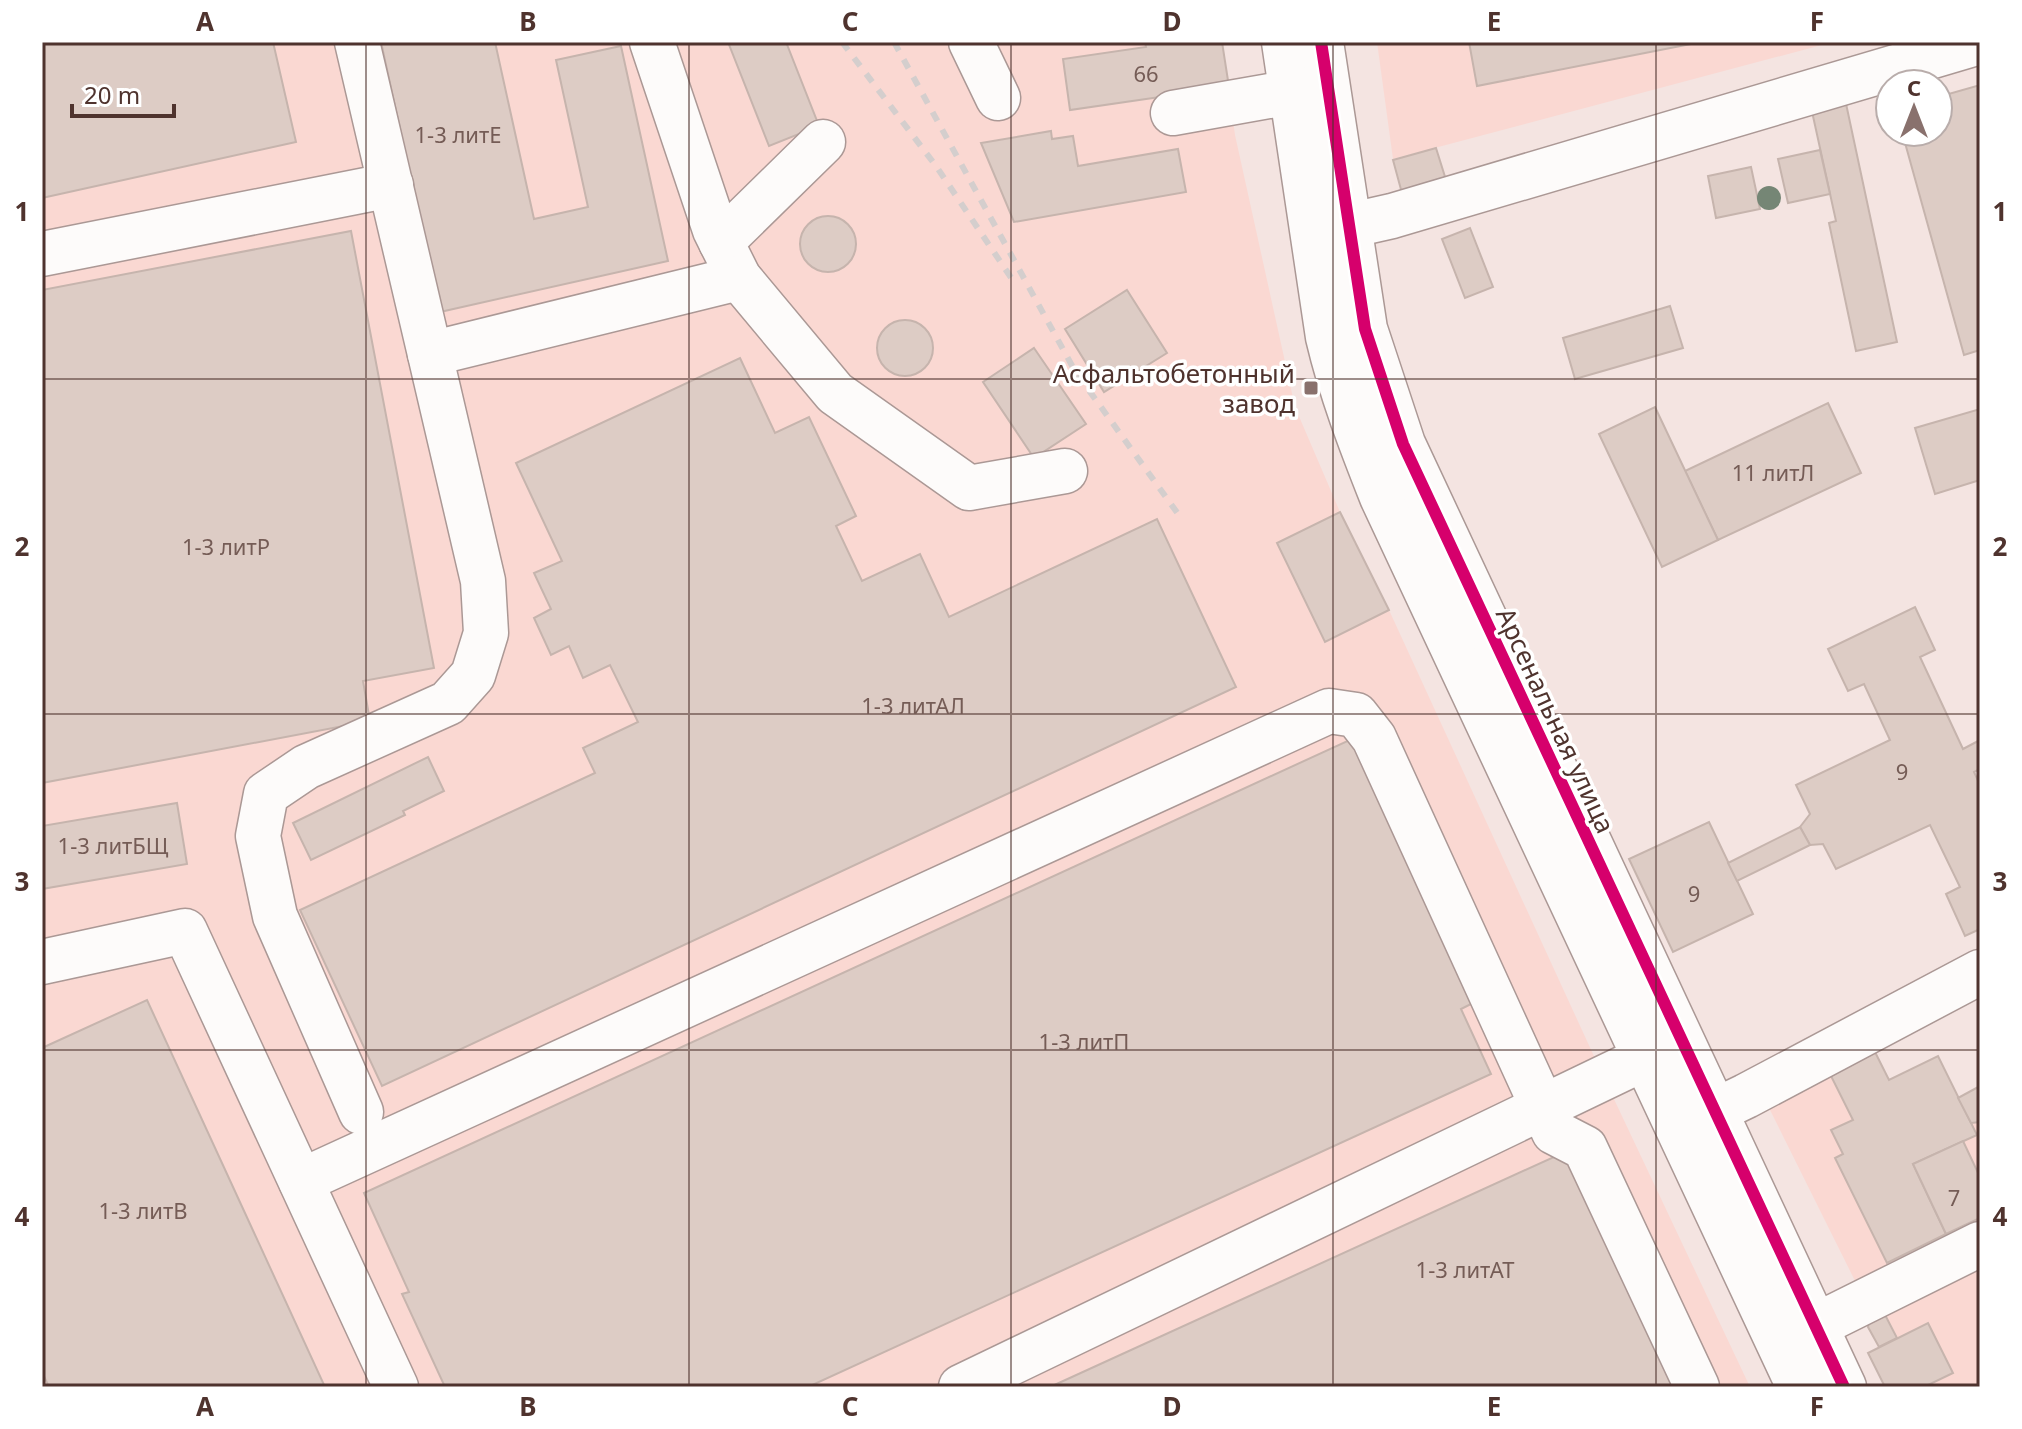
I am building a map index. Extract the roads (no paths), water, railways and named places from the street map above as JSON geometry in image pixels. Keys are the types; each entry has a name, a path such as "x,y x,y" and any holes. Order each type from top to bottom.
{"street":[{"path":"357,42 483,581 486,633 473,675 448,703 306,767 266,794 258,836 275,916 361,1112"},
{"path":"652,42 730,260 835,393 969,488 1065,471"},
{"path":"971,42 998,98"},
{"path":"1284,42 1310,89 1331,230 1322,299 1339,382 1382,497 1663,1049 1797,1335 1844,1387"},
{"path":"1310,89 1321,42"},
{"path":"1331,230 1980,42"},
{"path":"1173,113 1310,89"},
{"path":"430,354 730,260 823,142"},
{"path":"42,254 391,185"},
{"path":"301,1181 1329,711 1356,715 1374,738 1554,1132 1585,1148 1697,1387"},
{"path":"42,962 185,931 396,1387"},
{"path":"1696,1120 1980,972"},
{"path":"961,1387 1663,1049"},
{"path":"1797,1335 1980,1244"},
{"path":"1797,1335 1799,1387"}],"railway":[{"path":"842,42 936,166 1016,285"},
{"path":"894,42 1075,371 1181,518"}],"place":[{"name":"Асфальтобетонный завод","path":"1311,388"}]}
